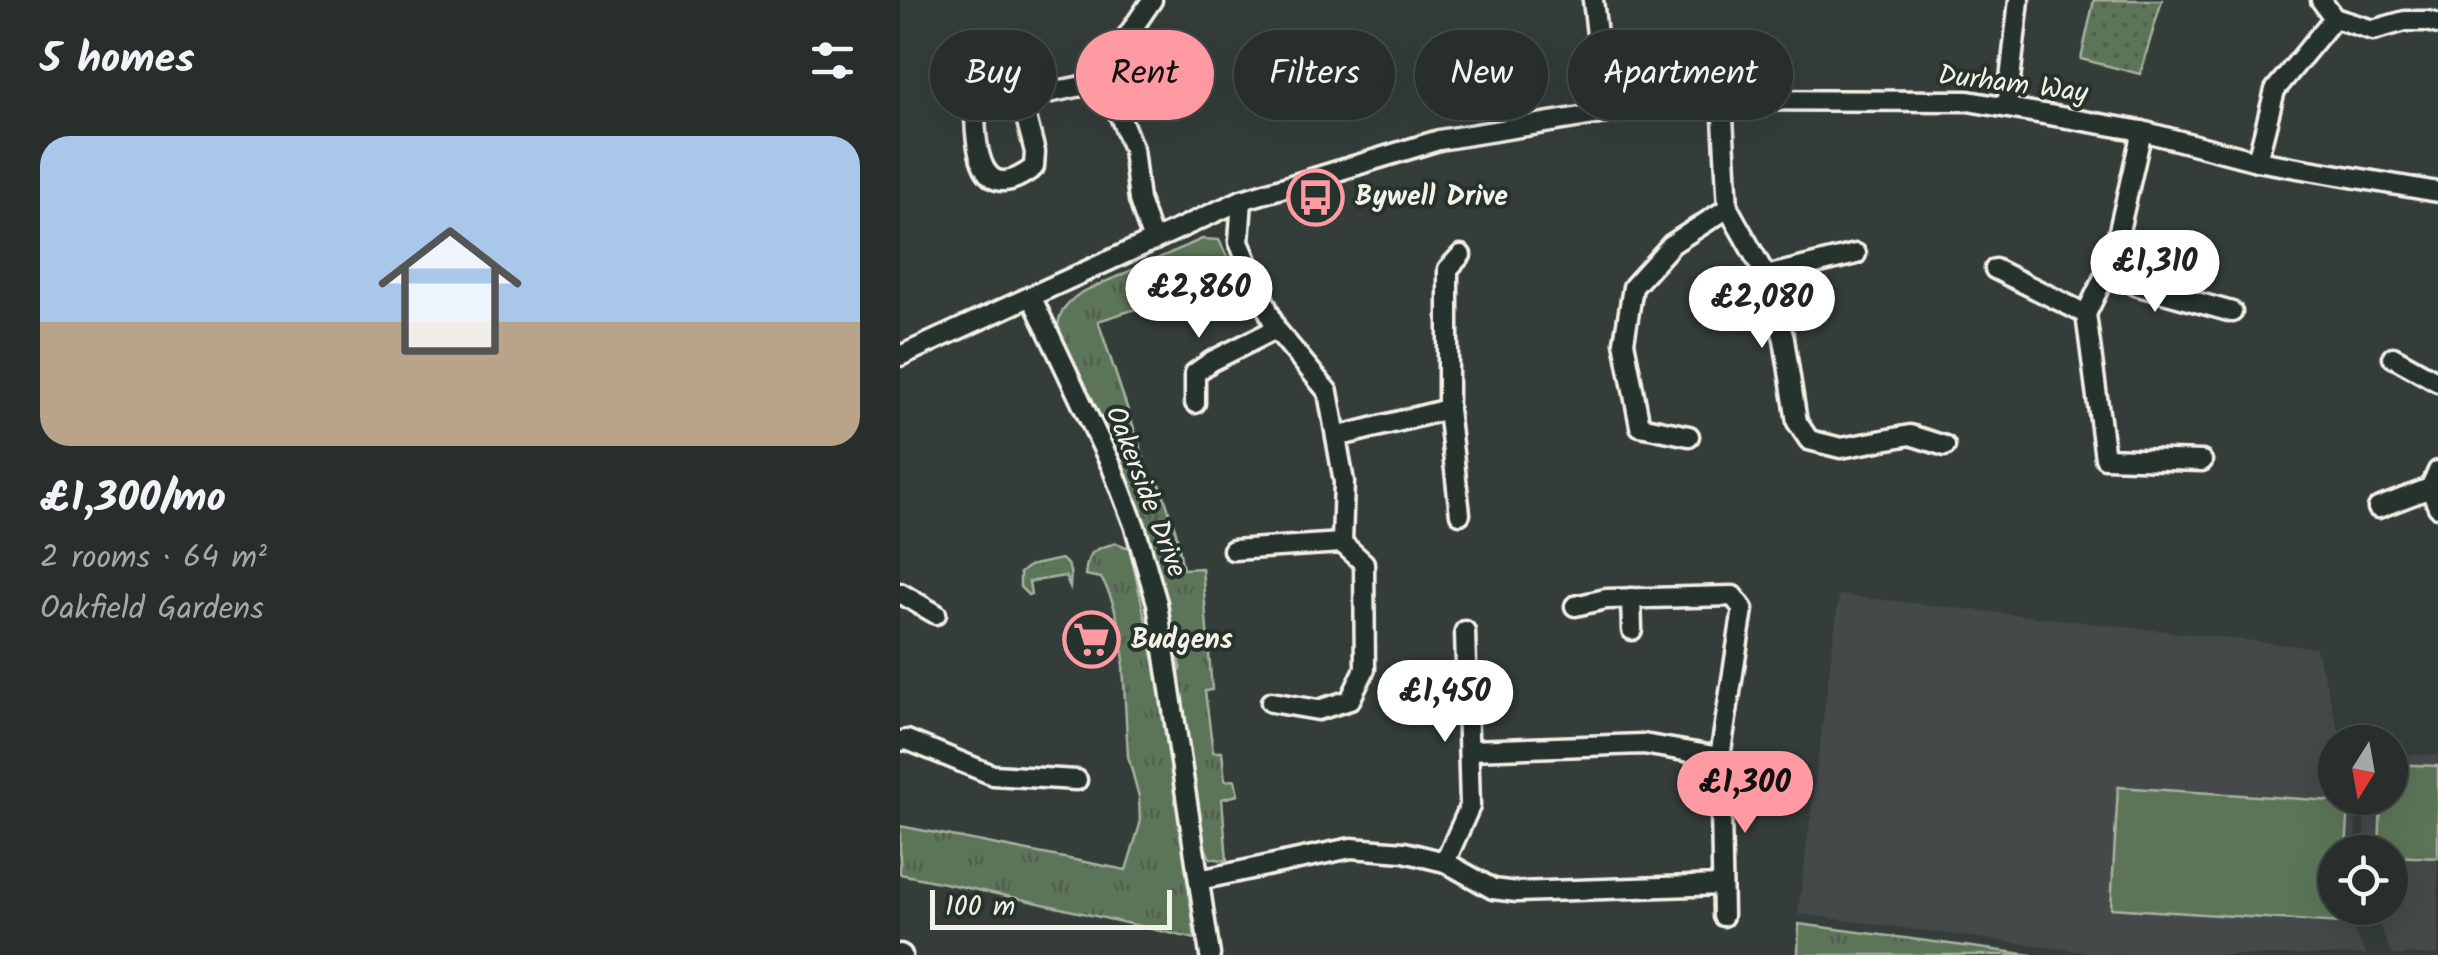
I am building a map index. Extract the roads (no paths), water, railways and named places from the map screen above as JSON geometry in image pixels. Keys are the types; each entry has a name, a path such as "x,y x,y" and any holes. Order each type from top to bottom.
{"street":[{"path":"1131,30 1152,0"},
{"path":"1593,0 1596,30"},
{"path":"2008,107 2019,0"},
{"path":"2321,0 2334,18 2373,30 2405,21 2438,24"},
{"path":"2258,161 2275,90 2334,18"},
{"path":"1021,98 1035,152 1034,167 1018,179 1000,181 985,171 975,146 974,108 1021,98"},
{"name":"Durham Way","path":"1793,100 1968,101 2142,131 2258,161 2438,192"},
{"name":"Durham Way","path":"900,356 1242,200 1439,140 1568,118"},
{"path":"1122,120 1133,148 1139,200 1153,241"},
{"path":"1723,120 1728,208 1766,276 1784,338 1797,422 1809,440 1840,448 1910,435 1945,446"},
{"path":"2142,131 2112,261 2086,314 2105,458 2202,462"},
{"path":"1242,200 1240,242 1276,329 1328,392 1344,482 1342,543"},
{"path":"1689,436 1640,426 1624,342 1633,287 1672,244 1728,208"},
{"path":"1766,276 1856,254"},
{"path":"1460,514 1448,409 1448,269 1461,256"},
{"path":"2112,261 2134,285 2232,312"},
{"path":"1995,269 2086,314"},
{"name":"Oakerside Drive","path":"1031,296 1112,467 1157,603 1210,955"},
{"path":"1195,403 1195,372 1276,329"},
{"path":"2393,357 2438,382"},
{"path":"1336,437 1448,409"},
{"path":"2378,508 2434,480 2438,507"},
{"path":"1233,550 1342,543 1364,563 1365,669 1350,700 1318,710 1271,702"},
{"path":"900,593 936,614"},
{"path":"1575,606 1606,599 1733,596 1743,609 1720,756 1723,916"},
{"path":"1631,598 1632,630"},
{"path":"1445,862 1470,806 1465,631"},
{"path":"900,741 907,740 993,774 1077,780"},
{"path":"1468,750 1643,744 1720,756"},
{"path":"1199,880 1350,848 1404,852 1445,862 1493,889 1518,892 1722,885"}],"place":[{"name":"Bywell Drive","path":"1316,197"},
{"name":"Budgens","path":"1092,640"}]}
